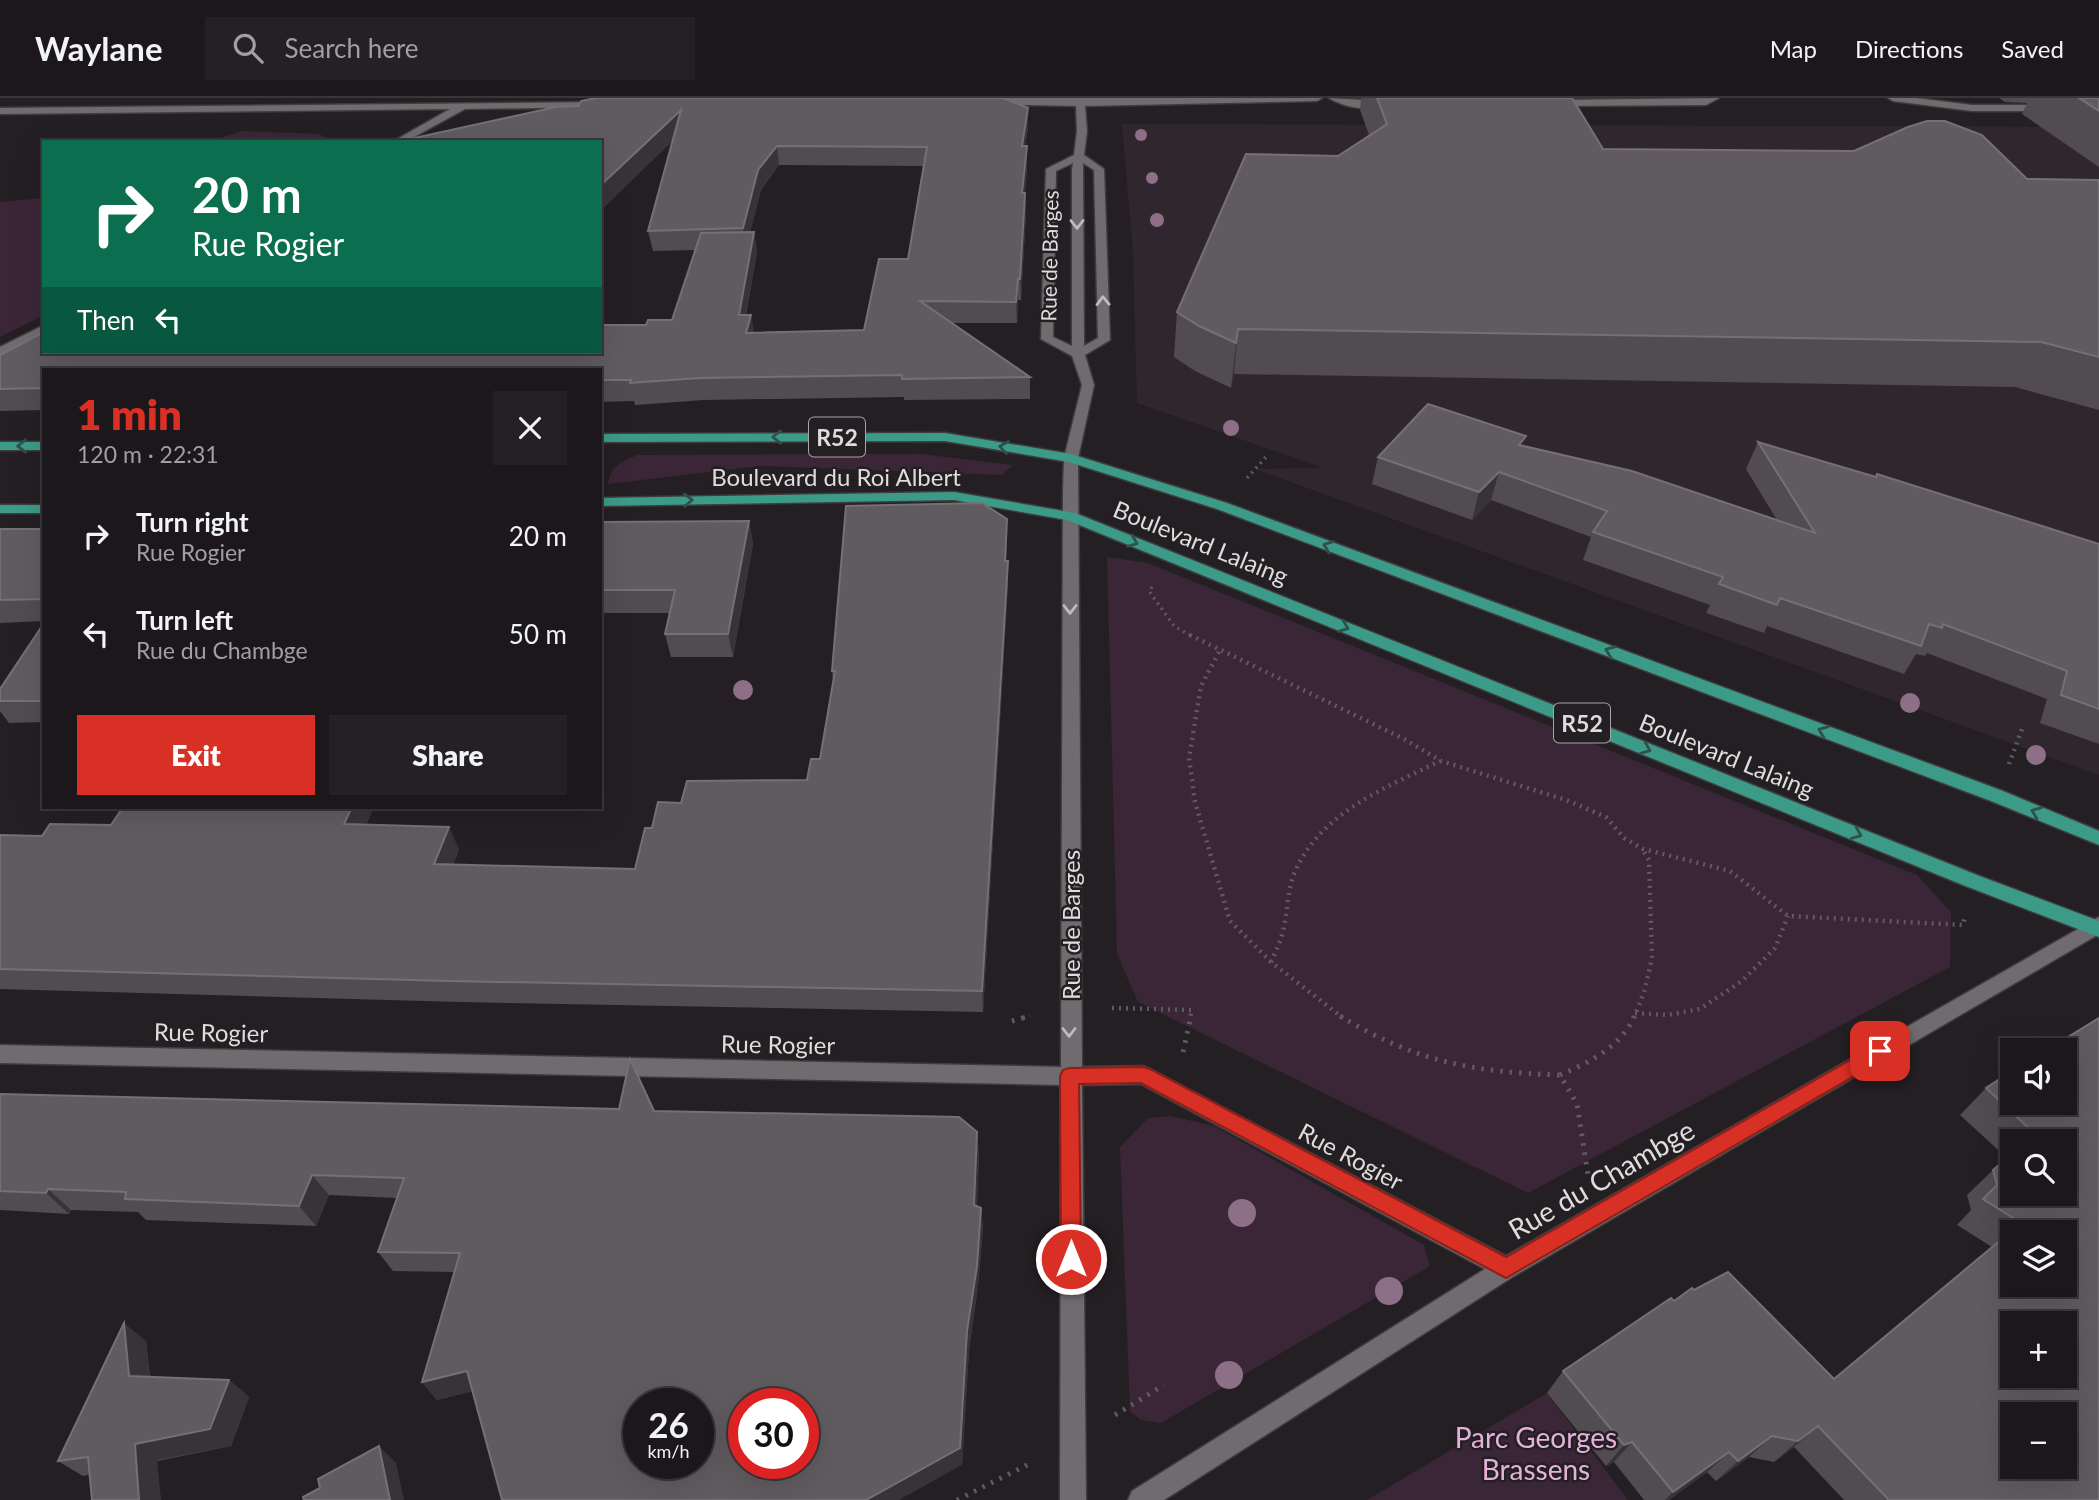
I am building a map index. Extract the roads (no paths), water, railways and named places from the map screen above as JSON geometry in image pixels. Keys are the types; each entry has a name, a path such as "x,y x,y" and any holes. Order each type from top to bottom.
{"main road":[{"name":"Boulevard du Roi Albert","path":"602,438 946,437 1071,458"},
{"path":"0,446 42,446"},
{"name":"Boulevard Lalaing","path":"1071,458 1222,506 1997,796 2099,838"},
{"name":"Boulevard du Roi Albert","path":"602,502 954,496 1070,516"},
{"path":"0,509 42,509"},
{"name":"Boulevard Lalaing","path":"1070,516 1970,880 2098,928"}],"street":[{"path":"970,101 1317,98"},
{"path":"1334,98 1350,104 1392,104"},
{"path":"1543,103 1706,102 1714,98"},
{"path":"1893,98 1972,108 2061,108"},
{"name":"Rue de Barges","path":"1073,1500 1069,1076 1070,516 1071,458 1088,385 1078,354 1079,156 1082,131 1080,101"},
{"path":"0,111 465,106 536,102 615,105"},
{"path":"401,140 465,106"},
{"path":"1078,354 1104,340 1099,169 1079,156"},
{"name":"Rue de Barges","path":"1078,354 1047,339 1051,169 1079,156"},
{"path":"0,352 42,330"},
{"name":"Rue du Chambge","path":"1141,1500 1506,1268 2098,928"},
{"name":"Rue Rogier","path":"0,1055 1069,1076 1143,1075 1506,1268"}],"park label":[{"name":"Parc Georges Brassens","path":"1536,1453"}]}
